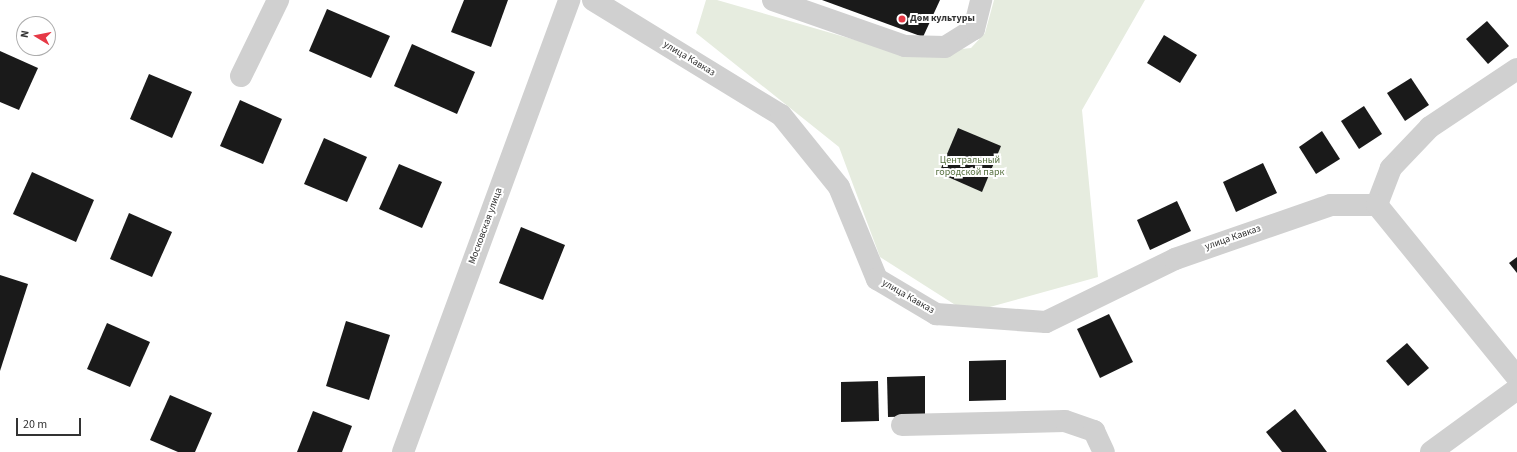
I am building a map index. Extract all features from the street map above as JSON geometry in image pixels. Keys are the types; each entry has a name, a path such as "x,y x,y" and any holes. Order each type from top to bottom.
{"street":[{"path":"241,76 278,0"},
{"name":"Московская улица","path":"403,452 570,0"},
{"name":"улица Кавказ","path":"593,0 781,115 839,187 877,280 936,314 1046,322 1175,259 1331,205 1377,205"},
{"path":"773,0 905,46 945,47 974,29 982,0"},
{"path":"1517,69 1430,127 1391,168 1377,205 1517,377"},
{"path":"1431,452 1517,390"},
{"path":"902,425 1065,421 1094,431 1104,452"}],"green space":[{"name":"Центральный городской парк","path":"706,0 717,0 907,55 971,48 985,33 994,0 1145,0 1082,110 1098,277 968,313 880,257 839,147 696,33"}],"building":[{"path":"464,0 508,0 491,47 451,32"},
{"name":"Дом культуры","path":"822,0 940,0 923,37"},
{"path":"327,9 390,36 371,78 309,51"},
{"path":"1487,21 1509,46 1488,64 1466,39"},
{"path":"1164,35 1197,55 1180,83 1147,63"},
{"path":"412,44 475,72 457,114 394,86"},
{"path":"0,51 38,68 19,110 0,102"},
{"path":"149,74 192,92 172,138 130,119"},
{"path":"1411,78 1429,105 1405,121 1387,93"},
{"path":"240,100 282,119 263,164 220,146"},
{"path":"1364,106 1382,134 1359,149 1341,121"},
{"path":"958,128 1001,146 982,192 939,173"},
{"path":"1322,131 1340,159 1316,174 1299,147"},
{"path":"324,138 367,157 347,202 304,184"},
{"path":"1263,163 1277,193 1236,212 1223,182"},
{"path":"399,164 442,182 422,228 379,209"},
{"path":"32,172 94,200 76,242 13,214"},
{"path":"1177,201 1191,231 1150,250 1137,220"},
{"path":"129,213 172,232 152,277 110,259"},
{"path":"521,227 565,245 543,300 499,283"},
{"path":"1517,257 1517,273 1509,263"},
{"path":"0,275 28,284 0,371"},
{"path":"1109,314 1133,362 1100,378 1077,329"},
{"path":"346,321 390,335 369,400 326,386"},
{"path":"107,323 150,342 130,387 87,369"},
{"path":"1407,343 1429,368 1408,386 1386,361"},
{"path":"1006,360 1006,400 969,401 969,361"},
{"path":"925,376 925,416 888,417 887,377"},
{"path":"878,381 879,421 841,422 841,382"},
{"path":"170,395 212,413 195,452 178,452 150,440"},
{"path":"1295,409 1327,452 1282,452 1266,432"},
{"path":"313,411 352,426 342,452 297,452"}],"place":[{"name":"Дом культуры","path":"902,19"}]}
